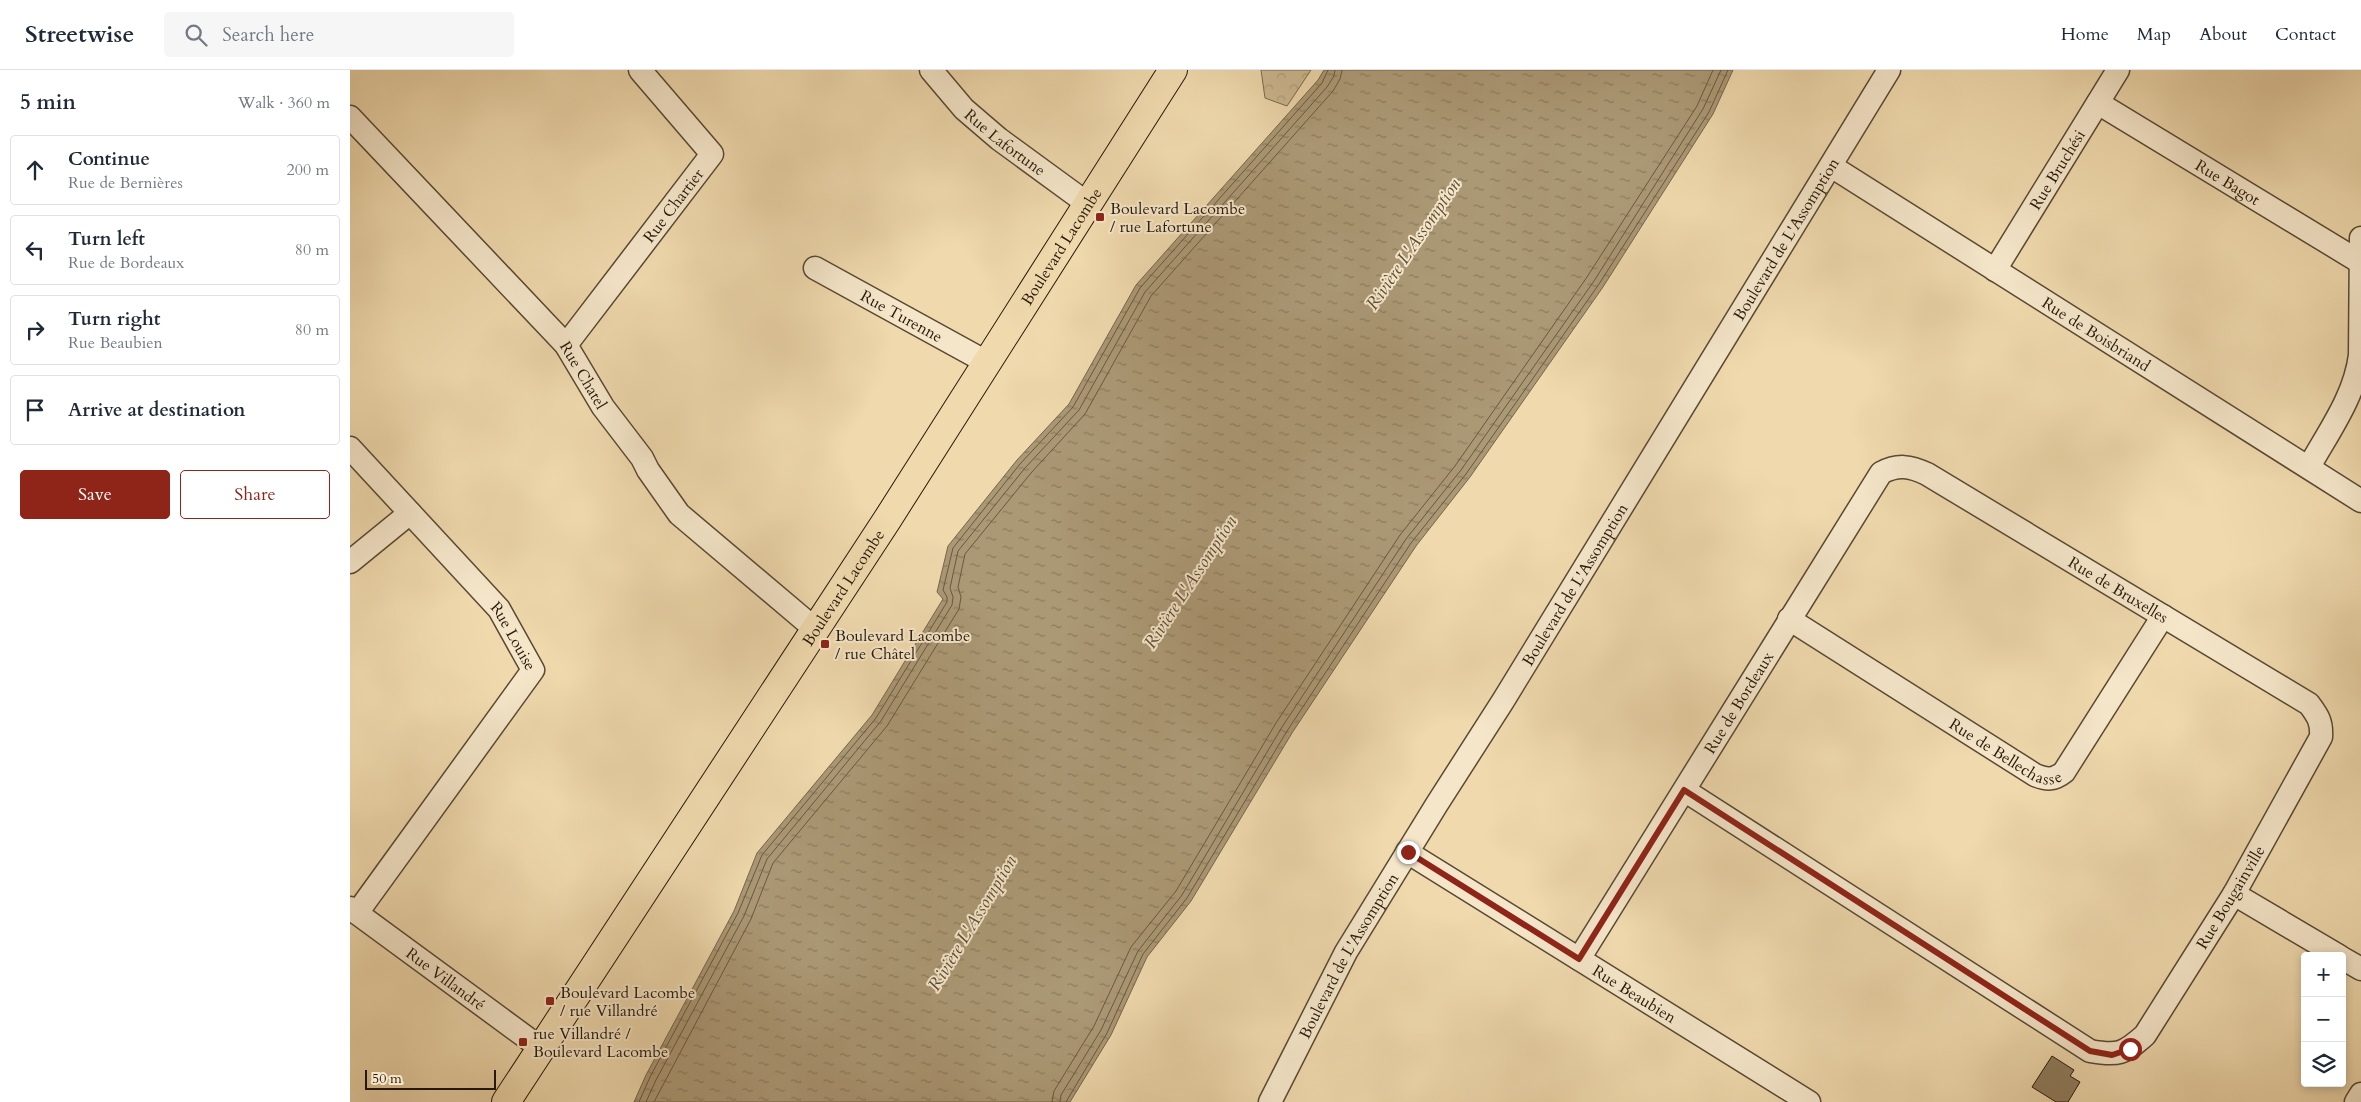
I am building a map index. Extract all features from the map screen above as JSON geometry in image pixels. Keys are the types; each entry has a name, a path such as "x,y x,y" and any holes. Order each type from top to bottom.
{"main road":[{"name":"Boulevard Lacombe","path":"506,1102 988,363 1173,70"}],"street":[{"name":"Rue Chartier","path":"566,345 712,154 640,70"},
{"name":"Rue Lafortune","path":"931,70 964,109 999,140 1088,204"},
{"name":"Boulevard de L'Assomption","path":"1270,1102 1346,952 1503,701 1889,70"},
{"name":"Rue Bruchési","path":"1995,270 2118,70"},
{"name":"Rue Bagot","path":"2098,103 2360,262"},
{"name":"Rue Chatel","path":"350,117 566,345 603,407 642,458 648,470 679,514 815,629"},
{"name":"Rue de Boisbriand","path":"1832,166 2361,501"},
{"path":"2309,467 2350,393 2358,373 2360,355 2361,238"},
{"name":"Rue Turenne","path":"815,268 988,363"},
{"name":"Rue Louise","path":"350,448 499,609 533,670 353,910"},
{"name":"Rue de Bordeaux","path":"1579,959 1881,473 1894,466 1911,466"},
{"name":"Rue de Bruxelles","path":"1911,466 1928,474 2309,704 2320,719"},
{"path":"350,562 410,513"},
{"name":"Rue de Bellechasse","path":"1789,619 2035,775 2046,780 2057,778 2064,772 2163,616"},
{"name":"Rue Bougainville","path":"1684,790 2090,1051 2112,1055 2130,1049 2145,1035 2234,894 2321,736 2320,719"},
{"name":"Rue Beaubien","path":"1408,852 1810,1102"},
{"path":"2234,894 2332,952"},
{"name":"Rue Villandré","path":"353,910 542,1049"},
{"path":"2346,960 2361,969"},
{"path":"2356,1102 2361,1094"}],"green space":[{"path":"1261,70 1311,70 1287,106 1265,98"}],"water":[{"name":"Rivière L'Assomption","path":"1324,70 1733,70 1713,114 1603,287 1470,477 1416,546 1292,733 1191,901 1147,957 1111,1035 1070,1102 634,1102 646,1075 734,911 757,853 872,715 943,599 937,592 948,546 1017,460 1069,404 1136,285 1318,80"}],"building":[{"path":"2052,1056 2074,1070 2070,1076 2080,1082 2068,1102 2056,1102 2032,1087"}],"place":[{"name":"Boulevard Lacombe / rue Lafortune","path":"1100,217"},
{"name":"Boulevard Lacombe / rue Châtel","path":"825,644"},
{"name":"Boulevard Lacombe / rue Villandré","path":"550,1001"},
{"name":"rue Villandré / Boulevard Lacombe","path":"523,1042"}],"route":[{"path":"1408,852 1579,959 1684,790 2090,1051 2112,1055 2130,1049"}]}
